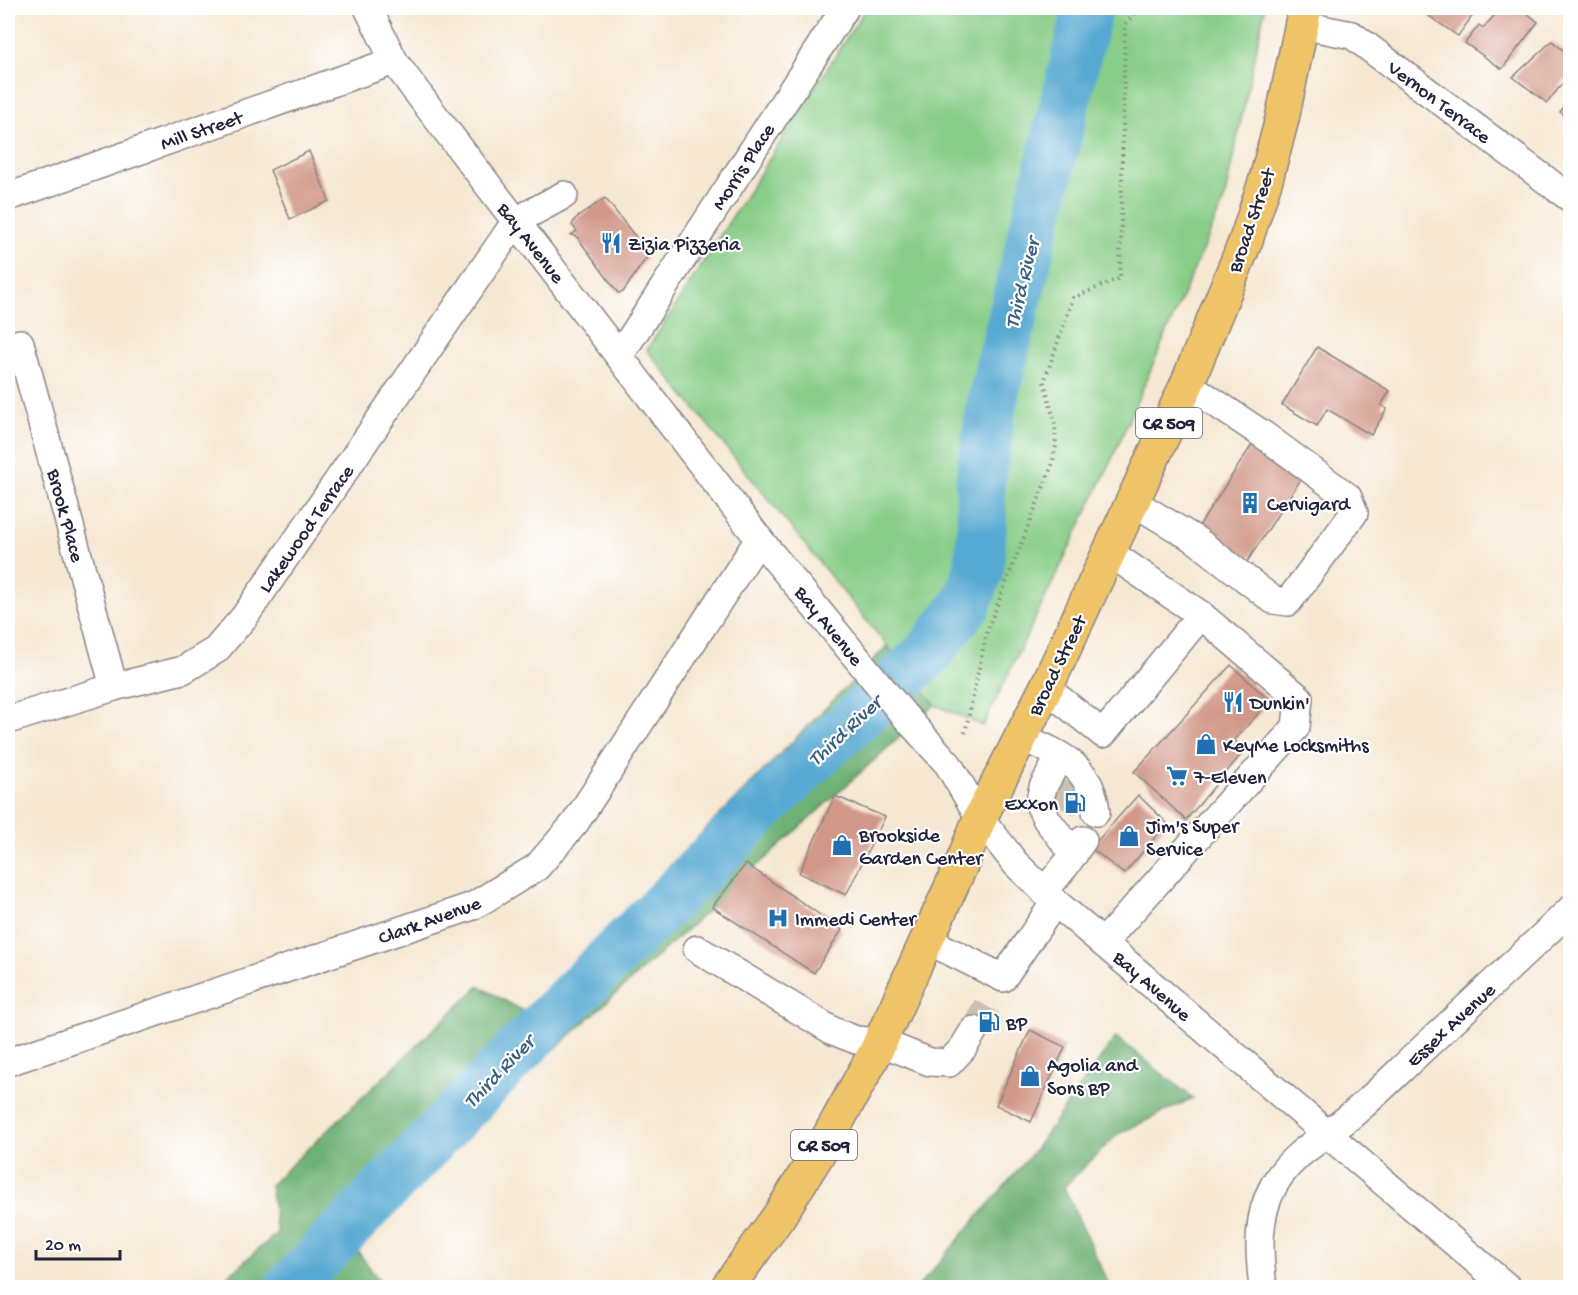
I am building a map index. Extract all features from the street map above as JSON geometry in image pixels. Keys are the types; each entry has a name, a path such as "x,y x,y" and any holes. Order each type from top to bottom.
{"main road":[{"name":"Broad Street","path":"727,1287 786,1207 828,1138 880,1042 980,818 1046,688 1187,384 1246,240 1266,179 1282,119 1303,16"}],"street":[{"name":"Bay Avenue","path":"368,8 394,61 759,539 859,662 948,764 980,818 1016,864 1050,897 1508,1287"},
{"name":"Morris Place","path":"620,355 845,8"},
{"name":"Vernon Terrace","path":"1303,16 1352,35 1570,198"},
{"name":"Mill Street","path":"8,198 394,61"},
{"path":"516,221 564,195"},
{"name":"Lakewood Terrace","path":"8,720 114,687 183,670 216,650 244,616 516,221"},
{"name":"Brook Place","path":"20,343 114,687"},
{"path":"1132,502 1196,540 1273,600 1288,602 1354,513 1348,497 1265,436 1187,384"},
{"name":"Clark Avenue","path":"8,1062 473,906 537,867 575,823 759,539"},
{"path":"1103,942 1296,727 1299,698 1201,615 1110,553"},
{"path":"1046,688 1102,734 1201,615"},
{"path":"1021,737 1054,751 1060,756 1095,795 1096,812"},
{"path":"927,940 997,988 1078,846 1059,818 1039,804 1043,787 1060,756"},
{"name":"Essex Avenue","path":"1263,1287 1259,1253 1261,1226 1266,1204 1274,1185 1290,1162 1354,1113 1570,910"},
{"path":"697,949 833,1031 856,1040 880,1042 930,1062 950,1063 974,1030"}],"path":[{"path":"965,733 987,631 1052,465 1056,446 1055,423 1044,382 1073,298 1120,278 1125,24 1140,8"}],"green space":[{"path":"866,8 1265,8 1224,200 1109,466 983,726 935,705 647,350"},
{"path":"887,646 935,705 347,1237 384,1287 214,1288 277,1233 270,1185 479,986 525,1012"},
{"path":"1116,1037 1193,1098 1118,1134 1064,1187 1110,1287 918,1287 1030,1156"}],"building":[{"path":"1435,8 1478,8 1458,36 1429,16"},
{"path":"1501,8 1521,8 1538,22 1502,69 1465,43 1479,25 1483,28"},
{"path":"1552,41 1570,56 1570,74 1547,103 1513,77"},
{"path":"1570,100 1570,120 1560,112"},
{"path":"309,151 329,201 290,219 270,170"},
{"name":"Zizia Pizzeria","path":"605,198 649,254 623,292 618,293 577,237 571,235 577,231 572,225 575,219"},
{"path":"1317,347 1390,391 1381,405 1387,409 1371,435 1327,409 1317,426 1282,405"},
{"name":"Cervigard","path":"1255,440 1305,473 1245,565 1195,532"},
{"path":"1231,665 1270,701 1234,740 1245,750 1186,820 1134,772"},
{"name":"Jim's Super Service","path":"1138,795 1167,823 1124,874 1091,848"},
{"name":"Brookside Garden Center","path":"835,796 885,817 846,895 799,873"},
{"name":"Immedi Center","path":"746,864 842,930 814,973 712,907"},
{"name":"Agolia and Sons BP","path":"1030,1030 1065,1047 1031,1122 996,1105"}],"waterway":[{"name":"Third River","path":"289,1288 555,1013 815,756 926,655 967,603 979,568 982,526 980,484 992,402 1088,8"}],"tunnel":[{"path":"1063,809 1075,784"},
{"path":"974,1030 991,998"}],"place":[{"name":"Zizia Pizzeria","path":"611,243"},
{"name":"Cervigard","path":"1250,503"},
{"name":"Dunkin'","path":"1233,702"},
{"name":"KeyMe Locksmiths","path":"1206,744"},
{"name":"7-Eleven","path":"1177,776"},
{"name":"Exxon","path":"1075,803"},
{"name":"Jim's Super Service","path":"1129,836"},
{"name":"Brookside Garden Center","path":"842,845"},
{"name":"Immedi Center","path":"778,918"},
{"name":"BP","path":"989,1022"},
{"name":"Agolia and Sons BP","path":"1030,1076"}]}
